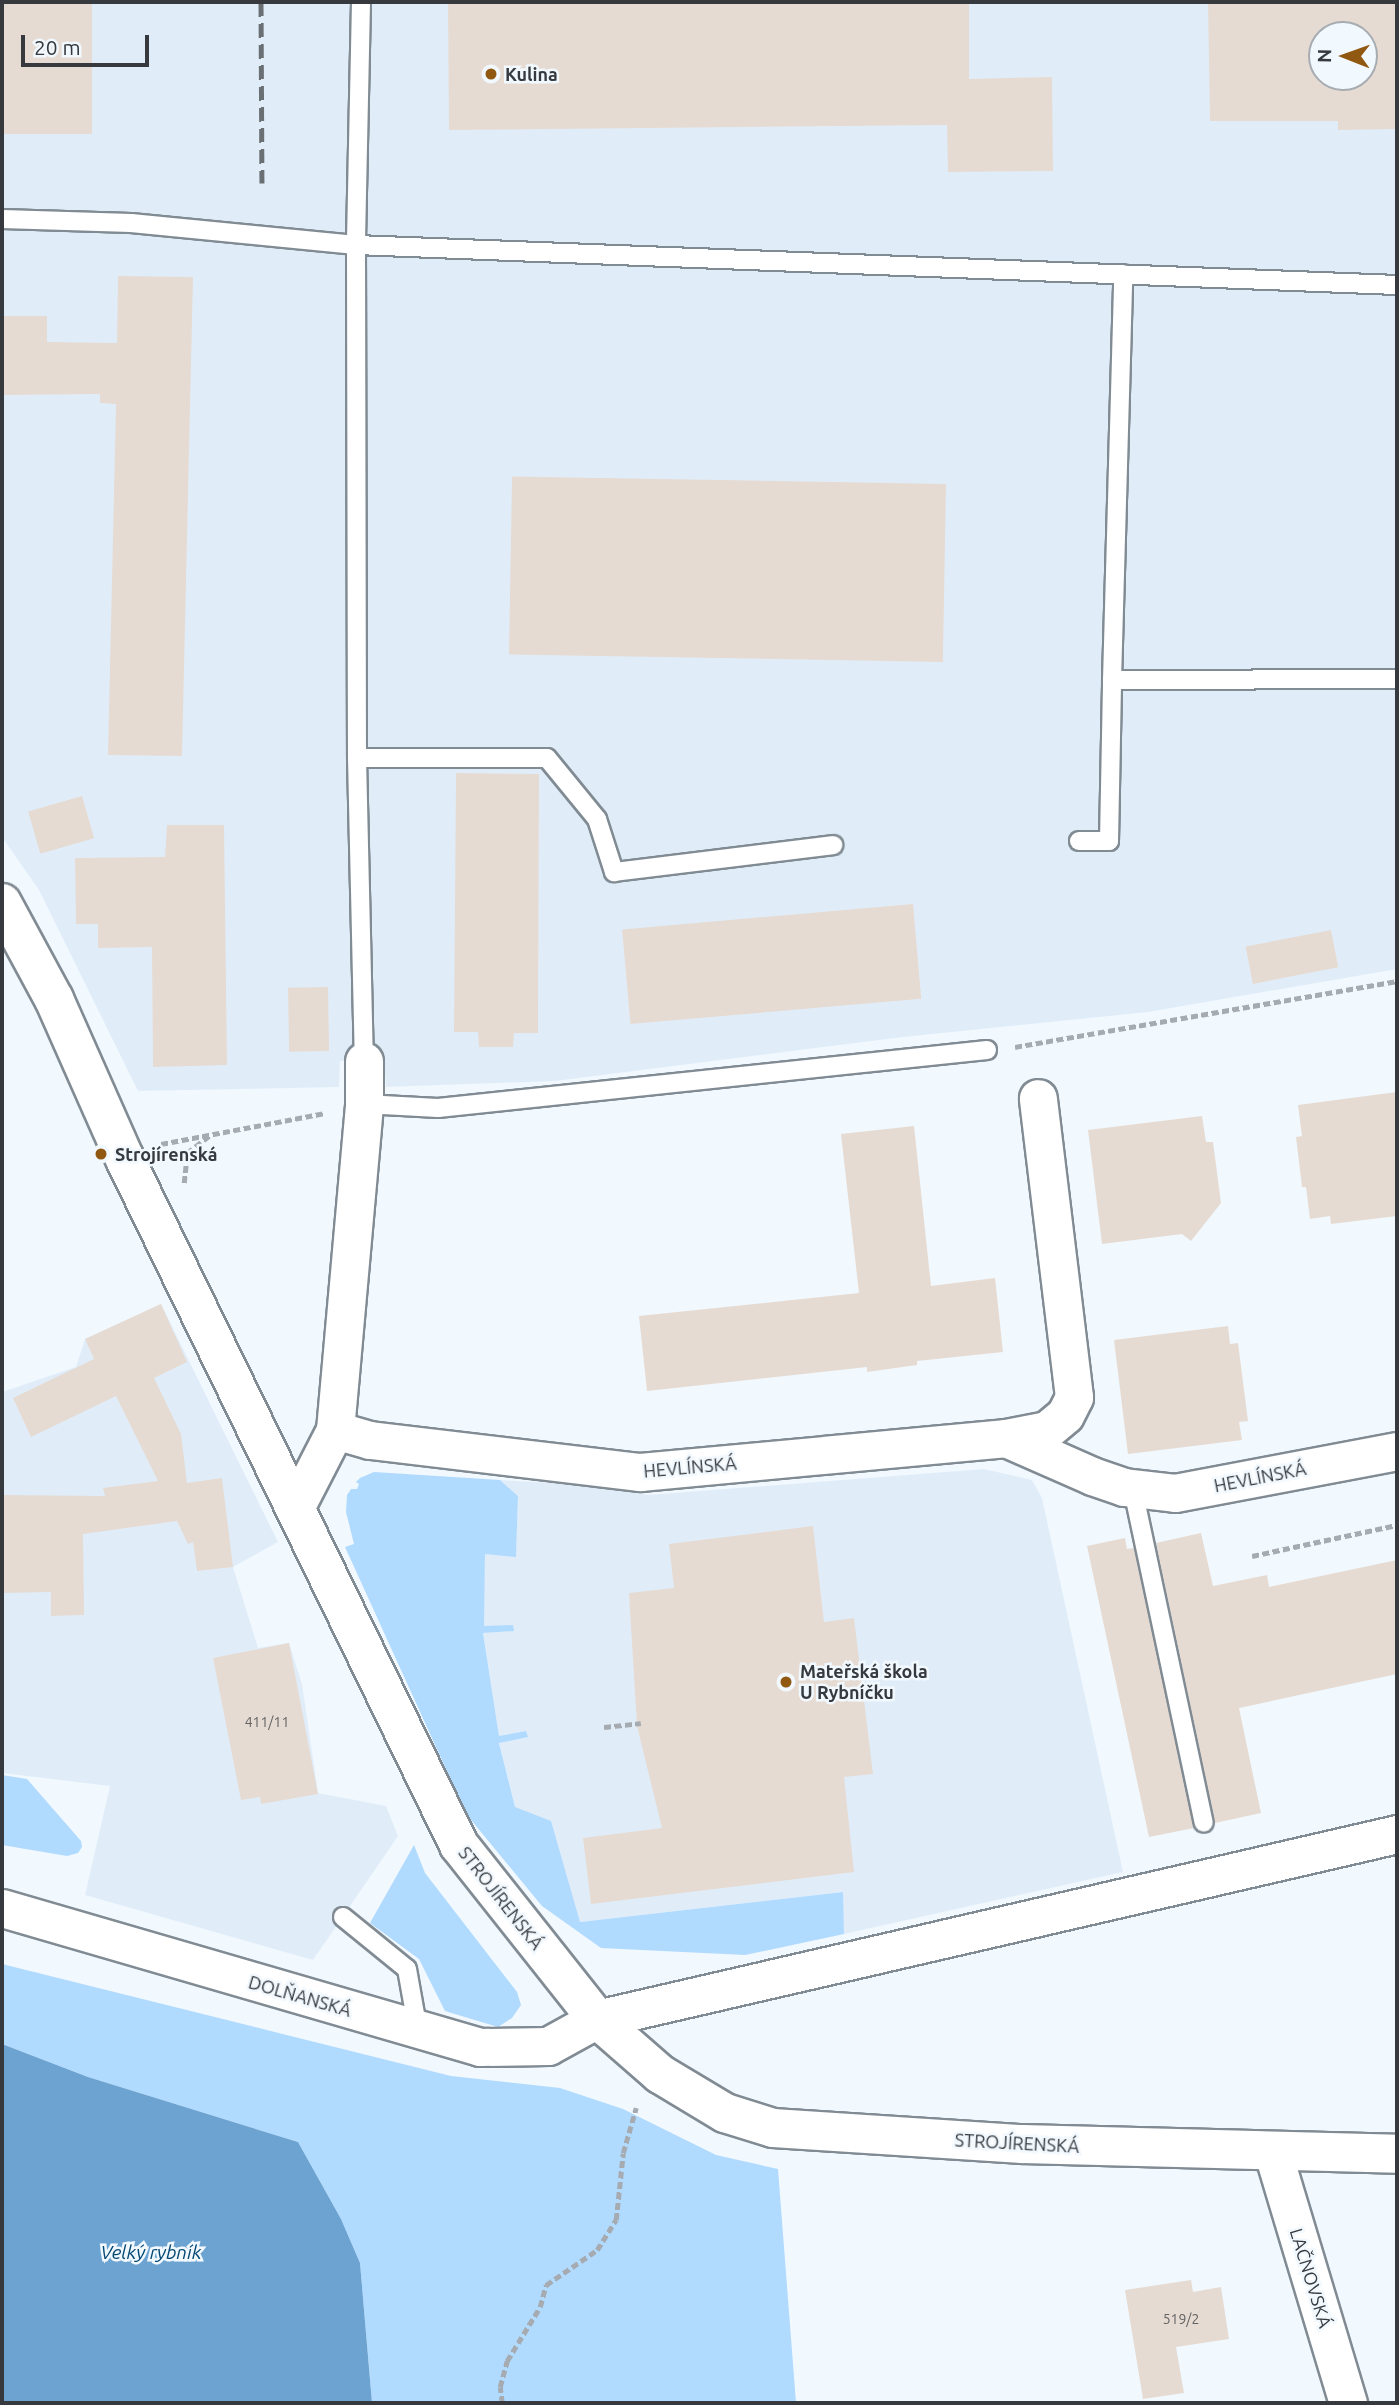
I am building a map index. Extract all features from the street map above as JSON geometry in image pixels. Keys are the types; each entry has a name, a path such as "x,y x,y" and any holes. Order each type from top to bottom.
{"street":[{"name":"STROJÍRENSKÁ","path":"5,913 54,999 125,1159 459,1845 597,2019 660,2074 725,2113 773,2128 1022,2144 1273,2153 1397,2154"},
{"path":"296,1506 335,1430 364,1104 363,1061"},
{"name":"HEVLÍNSKÁ","path":"335,1430 370,1440 640,1472 1006,1438 1047,1430 1065,1415 1074,1397 1038,1098"},
{"name":"HEVLÍNSKÁ","path":"1006,1438 1092,1476 1133,1490 1175,1493 1397,1451"},
{"name":"DOLŇANSKÁ","path":"2,1908 480,2047 548,2046 597,2019 1397,1834"},
{"name":"LAČNOVSKÁ","path":"1273,2153 1348,2403"}],"lane":[{"path":"361,2 356,245 358,758 363,1061"},
{"path":"2,219 131,223 356,245 1397,285"},
{"path":"1079,841 1109,841 1123,274"},
{"path":"1112,680 1397,679"},
{"path":"358,758 547,758 597,819 614,872 833,845"},
{"path":"364,1104 438,1108 987,1050"},
{"path":"1133,1490 1204,1823"},
{"path":"343,1917 407,1969 418,2031"}],"path":[{"path":"987,1050 1397,981"},
{"path":"125,1159 163,1143 364,1104"},
{"path":"184,1184 187,1153 212,1134"},
{"path":"1252,1556 1397,1525"},
{"path":"604,1727 641,1723"},
{"path":"502,2403 500,2387 507,2361 540,2307 546,2285 597,2250 616,2220 622,2153 638,2102"}],"shaded area":[{"path":"2,2 1397,2 1397,969 1148,1012 903,1037 555,1081 386,1087 384,1059 340,1061 339,1087 138,1091 39,890 2,837"},
{"path":"161,1304 278,1542 233,1567 258,1648 289,1643 302,1684 318,1793 386,1806 398,1836 313,1960 85,1895 110,1786 2,1773 2,1392 76,1367 85,1339"},
{"name":"Mateřská škola U Rybníčku","path":"984,1469 1032,1480 1042,1498 1123,1872 844,1934 842,1892 580,1922 515,1807 499,1742 527,1737 526,1731 499,1736 483,1633 513,1631 513,1625 483,1627 485,1554 516,1556 518,1496 500,1480 586,1485 648,1495"},
{"path":"374,1472 500,1480 518,1496 516,1557 485,1554 484,1626 513,1625 514,1631 483,1633 499,1736 526,1731 528,1737 499,1743 515,1807 551,1821 580,1922 843,1892 844,1934 745,1955 601,1948 542,1906 467,1815 345,1547 354,1544 346,1512 347,1495 351,1489 357,1489 359,1484 356,1482 360,1478"},
{"path":"2,1775 27,1779 81,1841 82,1847 78,1853 67,1856 2,1845"},
{"path":"414,1845 425,1873 517,1992 521,2005 512,2018 498,2027 445,2011 419,1959 370,1923"},
{"path":"2,1964 451,2076 560,2088 623,2109 716,2155 778,2169 796,2403 372,2403 360,2263 341,2219 298,2142 88,2077 2,2044"}],"water":[{"name":"Velký rybník","path":"2,2044 88,2077 298,2142 341,2219 360,2263 372,2403 2,2403"}],"building":[{"path":"2,2 92,2 92,134 2,134"},
{"path":"448,2 969,2 969,79 1052,77 1053,171 948,172 947,125 449,130"},
{"path":"1208,2 1397,2 1397,129 1338,130 1338,121 1210,121"},
{"path":"118,276 193,277 182,756 108,755 116,404 100,403 100,394 2,395 2,316 47,316 47,342 117,343"},
{"path":"512,476 946,484 943,662 509,654"},
{"path":"456,773 539,774 538,1033 514,1033 513,1047 479,1047 478,1032 454,1032"},
{"path":"82,796 94,838 40,854 28,811"},
{"path":"167,825 224,825 227,1065 153,1067 152,947 98,948 98,924 76,924 75,858 165,857"},
{"path":"913,904 921,999 630,1024 622,929"},
{"path":"1331,930 1338,967 1253,984 1246,947"},
{"path":"328,987 329,1051 289,1052 288,988"},
{"path":"1397,1092 1397,1216 1331,1224 1330,1216 1310,1219 1306,1187 1302,1187 1296,1137 1302,1136 1298,1105"},
{"path":"1202,1116 1206,1142 1213,1142 1221,1203 1191,1241 1182,1234 1102,1244 1088,1130"},
{"path":"914,1126 931,1286 995,1278 1003,1352 917,1361 917,1365 867,1372 867,1367 647,1391 639,1316 859,1293 841,1134"},
{"path":"161,1304 187,1362 154,1378 181,1434 187,1483 222,1478 233,1567 197,1571 193,1542 188,1544 177,1521 83,1534 84,1615 51,1616 51,1592 2,1593 2,1495 105,1496 103,1488 158,1481 116,1396 31,1437 13,1398 94,1359 85,1339"},
{"path":"1228,1326 1230,1344 1238,1343 1248,1421 1239,1422 1242,1440 1128,1454 1114,1340"},
{"path":"813,1526 824,1622 854,1618 873,1774 844,1777 854,1872 591,1904 583,1838 662,1828 637,1726 629,1593 674,1588 669,1544"},
{"path":"1201,1533 1213,1586 1267,1575 1269,1587 1397,1560 1397,1674 1239,1708 1261,1813 1215,1823 1156,1543"},
{"path":"1125,1538 1127,1549 1134,1548 1194,1828 1149,1837 1087,1546"},
{"path":"289,1643 318,1794 261,1804 260,1797 241,1800 213,1658"},
{"path":"1191,2280 1193,2292 1221,2287 1229,2339 1176,2347 1184,2393 1143,2399 1125,2290"}],"railway":[{"path":"261,2 262,183"}],"place":[{"name":"Kulina","path":"491,74"},
{"name":"Strojírenská","path":"101,1154"},
{"name":"Mateřská škola U Rybníčku","path":"786,1682"}]}
